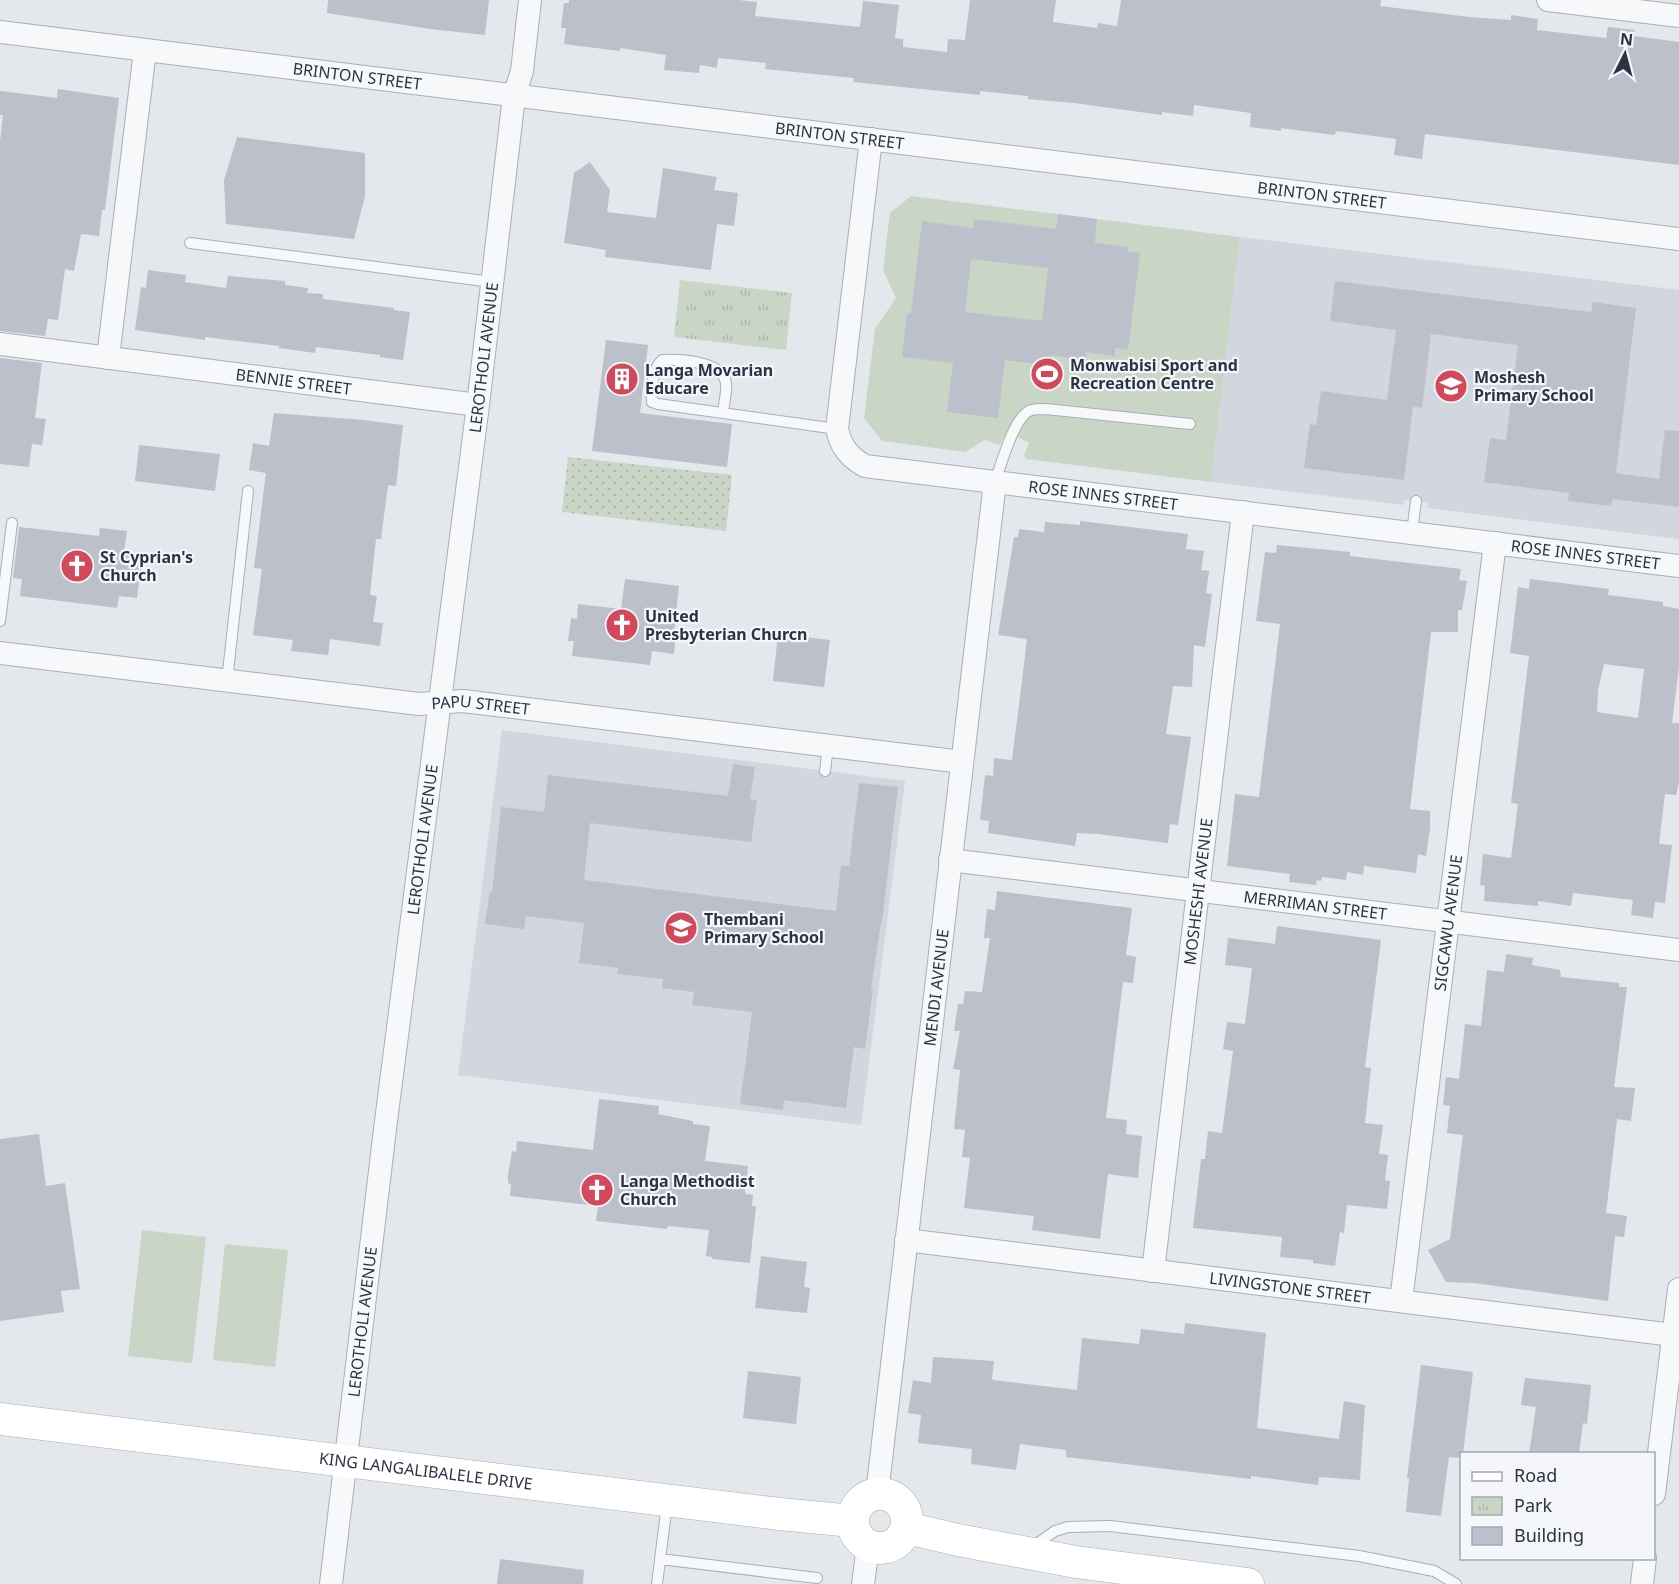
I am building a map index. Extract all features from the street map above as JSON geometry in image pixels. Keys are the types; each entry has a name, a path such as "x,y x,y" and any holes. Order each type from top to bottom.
{"street":[{"name":"LEROTHOLI AVENUE","path":"331,1584 387,1118 478,405 513,96 522,71 530,0"},
{"path":"1548,0 1679,16"},
{"name":"BRINTON STREET","path":"0,32 1679,239"},
{"path":"108,358 145,50"},
{"path":"837,429 872,139"},
{"name":"BENNIE STREET","path":"0,344 478,405"},
{"name":"ROSE INNES STREET","path":"837,429 845,450 854,459 866,465 1679,566"},
{"name":"MENDI AVENUE","path":"877,1494 994,482"},
{"name":"MOSHESHI AVENUE","path":"1153,1271 1243,512"},
{"name":"SIGCAWU AVENUE","path":"1401,1301 1495,543"},
{"name":"PAPU STREET","path":"0,653 418,704 463,701 962,762"},
{"name":"MERRIMAN STREET","path":"950,860 1679,950"},
{"name":"LIVINGSTONE STREET","path":"906,1240 1673,1335"},
{"path":"1655,1478 1679,1289"},
{"name":"KING LANGALIBALELE DRIVE","path":"0,1419 667,1500 860,1533"},
{"path":"860,1533 884,1548 892,1546 899,1541 907,1528 905,1510 894,1498 877,1494 869,1496 857,1505 863,1584"},
{"path":"907,1528 1076,1562 1248,1584"},
{"path":"1642,1584 1646,1560"}],"lane":[{"path":"190,243 492,282"},
{"path":"723,412 726,381 720,371 710,365 672,360 662,360 655,367 652,402 687,409 837,429"},
{"path":"994,482 1015,428 1030,410 1046,409 1190,424"},
{"path":"226,681 248,491"},
{"path":"1412,533 1416,501"},
{"path":"0,621 12,523"},
{"path":"825,771 828,746"},
{"path":"657,1584 667,1500"},
{"path":"1023,1553 1055,1531 1068,1527 1110,1526 1359,1556 1434,1571 1456,1584"},
{"path":"660,1559 817,1578"}],"shaded area":[{"name":"Moshesh Primary School","path":"1240,237 1679,290 1679,539 1427,508 1428,503 1416,501 1404,500 1403,505 1211,482"},
{"name":"Thembani Primary School","path":"502,730 905,781 861,1125 458,1075"}],"green space":[{"name":"Monwabisi Sport and Recreation Centre","path":"911,196 1240,237 1211,482 1026,459 1024,455 1029,443 1007,432 1000,445 985,440 965,452 882,441 864,418 875,329 896,298 883,270 890,213"},
{"path":"680,280 792,293 786,350 674,337"},
{"path":"568,457 732,475 726,531 562,512"},
{"path":"142,1230 206,1237 192,1363 128,1356"},
{"path":"225,1244 288,1250 275,1367 213,1360"}],"building":[{"path":"328,0 489,0 485,35 327,13"},
{"path":"569,0 739,0 757,2 755,16 860,27 863,1 899,5 895,38 903,39 903,47 947,52 948,39 965,40 970,0 1056,0 1053,22 1097,28 1098,23 1117,26 1121,0 1381,0 1380,6 1469,17 1511,20 1511,15 1538,19 1537,30 1606,38 1608,27 1635,30 1634,36 1679,42 1679,165 1425,134 1422,159 1394,155 1396,139 1337,131 1334,135 1281,128 1281,131 1250,127 1251,113 1194,105 1193,116 1162,112 1162,115 1028,99 1028,96 980,91 980,95 853,82 854,78 765,69 766,63 718,58 717,68 700,65 699,73 664,70 666,55 620,48 620,51 564,44 566,28 561,28 564,3 569,3"},
{"path":"58,89 119,98 105,210 102,210 99,236 81,234 74,271 65,269 58,320 48,319 45,336 0,331 0,141 3,115 0,115 0,91 57,98"},
{"path":"237,137 365,153 365,196 354,239 226,224 224,180"},
{"path":"590,162 610,190 607,212 656,218 663,168 717,177 714,190 738,193 734,226 717,224 711,270 605,257 606,250 564,243 574,173"},
{"path":"1058,214 1097,219 1095,243 1128,247 1127,251 1140,253 1128,350 1115,348 1115,356 1086,352 1085,360 1051,355 1049,366 1005,360 998,418 947,412 953,363 902,357 907,313 911,314 922,221 973,228 974,219 1056,229","holes":["971,259 1048,268 1042,321 965,312"]},
{"path":"148,270 186,275 185,282 226,288 228,276 285,281 285,285 308,288 307,293 323,294 323,299 410,312 403,360 316,347 315,353 279,348 279,346 205,337 205,340 135,330 141,287 146,288"},
{"path":"1335,281 1591,312 1593,302 1636,308 1616,473 1659,479 1665,430 1679,431 1679,507 1613,499 1611,506 1568,501 1569,493 1484,482 1490,438 1506,440 1518,345 1431,334 1422,408 1413,406 1404,480 1304,468 1310,424 1316,425 1321,391 1387,400 1396,330 1330,321"},
{"name":"Langa Movarian Educare","path":"606,340 648,345 640,413 732,424 727,467 592,451"},
{"path":"0,358 42,363 35,418 46,419 42,445 32,444 29,467 0,464"},
{"path":"274,413 403,425 396,486 388,485 381,539 376,539 370,595 377,596 373,622 383,623 380,646 330,639 328,655 291,651 293,640 253,635 262,569 254,568 266,473 249,470 253,443 269,446"},
{"path":"139,445 220,454 215,491 135,481"},
{"path":"1080,521 1188,534 1186,549 1204,551 1201,570 1209,571 1206,593 1212,594 1205,647 1194,645 1192,687 1173,686 1166,734 1191,737 1178,825 1170,824 1168,843 1077,833 1075,846 988,833 989,821 980,820 985,775 993,776 994,758 1012,760 1022,681 1027,639 998,635 1014,537 1018,537 1019,529 1044,532 1045,522 1080,525"},
{"name":"St Cyprian's Church","path":"19,527 99,536 100,528 127,531 124,552 143,554 137,598 119,596 117,608 20,596 22,579 13,578"},
{"path":"1277,545 1350,552 1350,556 1461,569 1459,580 1467,581 1462,610 1458,610 1458,632 1431,632 1410,809 1430,811 1430,829 1426,856 1418,854 1416,873 1364,866 1363,875 1347,872 1346,880 1322,877 1321,881 1317,880 1316,885 1289,882 1290,874 1227,866 1235,794 1259,797 1280,624 1256,621 1265,552 1276,553"},
{"name":"United Presbyterian Churcn","path":"625,579 679,586 674,654 652,651 650,665 572,656 574,641 568,641 571,618 577,619 578,604 621,609"},
{"path":"1530,579 1609,589 1608,595 1663,602 1663,606 1679,609 1679,667 1672,723 1679,723 1679,782 1676,795 1665,794 1659,844 1672,845 1665,903 1655,902 1653,918 1631,915 1633,900 1573,893 1571,906 1538,901 1538,906 1484,901 1485,886 1480,885 1483,854 1511,858 1518,804 1511,803 1529,656 1510,653 1518,587 1529,589","holes":["1604,664 1644,669 1638,718 1597,712 1598,690"]},
{"path":"778,634 830,640 824,687 773,681"},
{"path":"733,764 755,767 750,799 757,800 751,842 590,823 584,880 836,911 841,865 849,866 859,783 898,787 865,1049 854,1047 846,1108 784,1100 783,1110 740,1104 752,1012 692,1005 694,992 662,988 663,979 617,974 618,968 579,963 584,923 526,916 524,929 485,924 490,891 492,892 501,807 544,812 548,775 728,796"},
{"path":"997,891 1132,908 1126,955 1136,957 1133,983 1123,982 1106,1118 1127,1120 1126,1134 1142,1136 1138,1178 1108,1174 1100,1239 1032,1230 1034,1216 964,1208 970,1158 962,1157 965,1130 954,1129 960,1070 953,1069 960,1031 954,1031 958,1004 963,1004 965,991 982,992 990,938 984,938 987,909 995,910"},
{"path":"1277,926 1381,940 1365,1067 1371,1068 1365,1123 1383,1125 1379,1154 1388,1155 1385,1180 1390,1181 1387,1209 1347,1205 1344,1233 1340,1232 1335,1266 1313,1263 1313,1260 1280,1257 1282,1237 1193,1228 1201,1159 1205,1159 1208,1131 1222,1133 1233,1051 1223,1049 1227,1022 1245,1024 1252,968 1225,965 1228,938 1275,944"},
{"path":"1506,954 1533,958 1532,965 1560,970 1561,977 1619,983 1619,987 1627,987 1614,1087 1635,1088 1631,1121 1617,1119 1606,1213 1627,1216 1624,1237 1615,1236 1608,1301 1473,1283 1446,1282 1428,1250 1450,1239 1463,1135 1447,1133 1450,1106 1443,1105 1446,1077 1459,1079 1465,1024 1481,1026 1487,970 1504,972"},
{"path":"599,1099 659,1106 658,1114 693,1121 693,1124 710,1126 705,1161 748,1166 745,1191 746,1194 753,1195 752,1206 756,1206 750,1263 712,1259 706,1256 709,1230 668,1226 667,1229 596,1221 598,1206 510,1196 511,1184 508,1183 508,1175 512,1151 516,1152 517,1141 593,1150"},
{"path":"39,1134 46,1186 65,1183 80,1289 61,1291 64,1312 0,1321 0,1139"},
{"path":"761,1256 807,1262 804,1287 810,1288 807,1313 755,1308"},
{"path":"1185,1323 1266,1333 1257,1428 1339,1439 1344,1401 1365,1405 1360,1480 1319,1477 1318,1485 1251,1476 1251,1479 1066,1457 1066,1450 1020,1444 1016,1470 971,1464 972,1449 918,1443 921,1415 908,1413 913,1380 931,1383 933,1357 994,1361 992,1379 994,1380 1077,1390 1082,1338 1139,1344 1141,1329 1184,1334"},
{"path":"1421,1365 1473,1372 1463,1452 1460,1452 1460,1458 1449,1457 1441,1516 1406,1512 1409,1478 1407,1478"},
{"path":"748,1371 801,1377 796,1424 743,1418"},
{"path":"1525,1378 1591,1385 1587,1424 1583,1423 1579,1452 1529,1452 1536,1407 1521,1405"},
{"path":"500,1559 584,1570 583,1584 497,1584"}],"place":[{"name":"Monwabisi Sport and Recreation Centre","path":"1047,374"},
{"name":"Langa Movarian Educare","path":"622,379"},
{"name":"Moshesh Primary School","path":"1451,386"},
{"name":"St Cyprian's Church","path":"77,566"},
{"name":"United Presbyterian Churcn","path":"622,625"},
{"name":"Thembani Primary School","path":"681,928"},
{"name":"Langa Methodist Church","path":"597,1190"}]}
